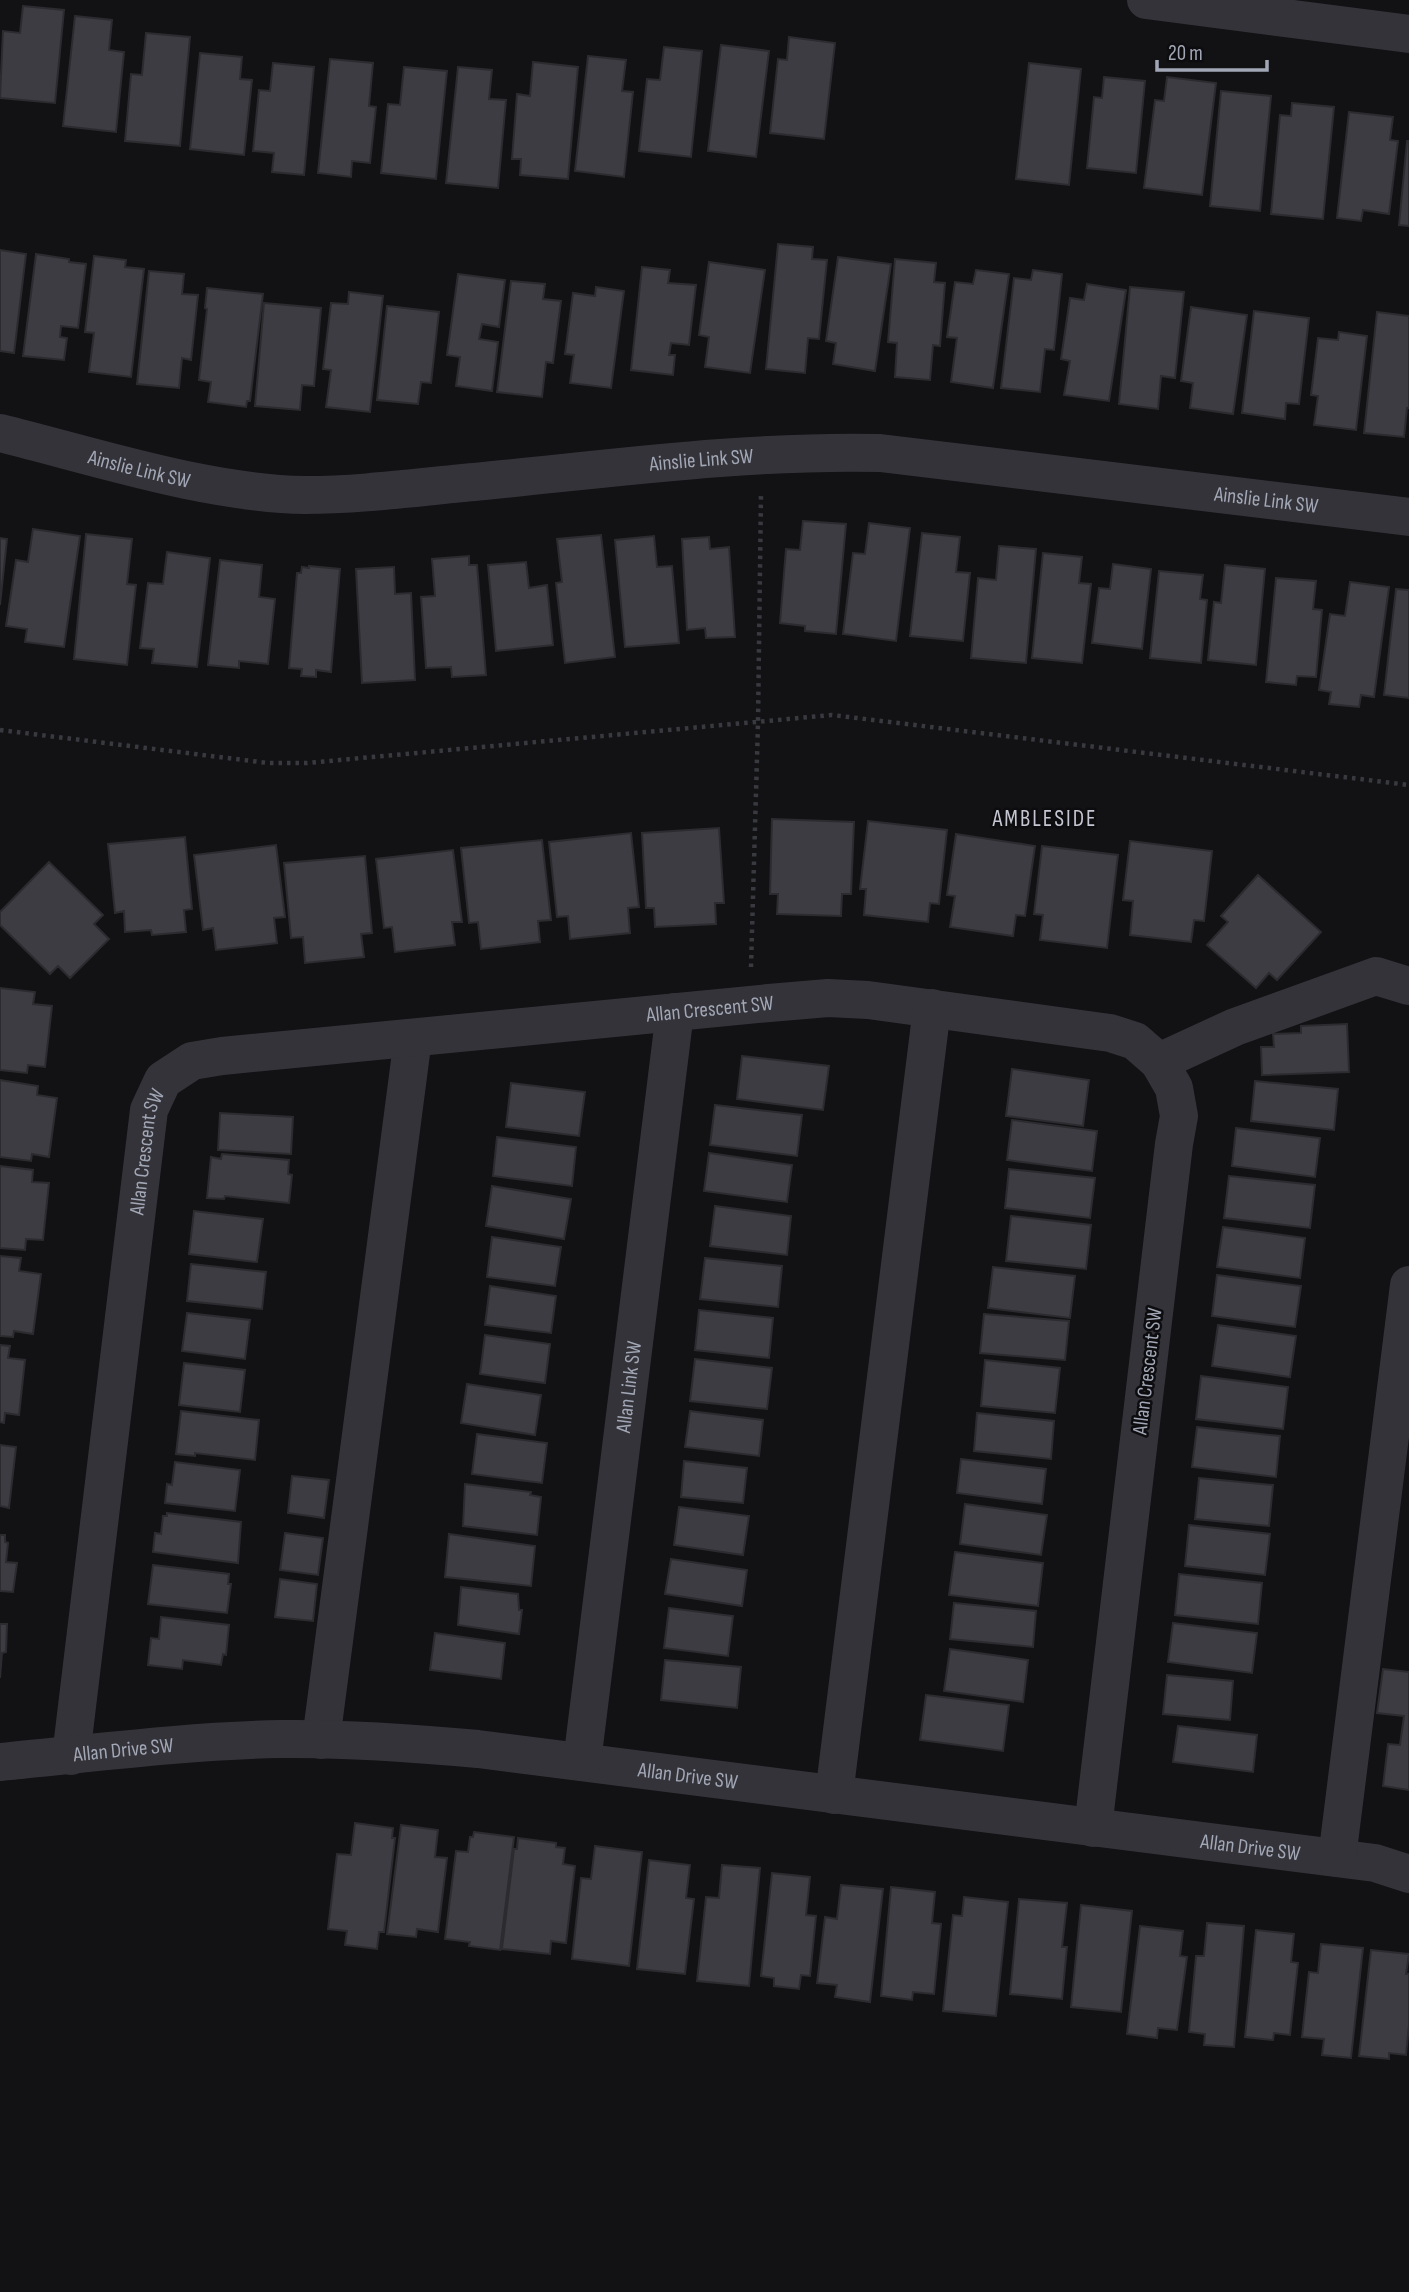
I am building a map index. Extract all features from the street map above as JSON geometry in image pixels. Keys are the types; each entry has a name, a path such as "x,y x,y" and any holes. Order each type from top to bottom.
{"street":[{"path":"1146,0 1409,34"},
{"name":"Ainslie Link SW","path":"0,433 216,485 303,495 349,494 761,454 880,453 1409,517"},
{"path":"1159,1062 1235,1027 1376,976 1409,986"},
{"name":"Allan Crescent SW","path":"71,1756 149,1110 163,1080 192,1061 828,998 868,1000 1110,1032 1135,1041 1159,1062 1174,1088 1179,1116 1093,1828"},
{"path":"834,1795 932,1008"},
{"name":"Allan Link SW","path":"582,1762 675,1012"},
{"path":"321,1740 413,1038"},
{"path":"1336,1858 1409,1285"},
{"name":"Allan Drive SW","path":"0,1762 212,1742 284,1739 429,1744 1398,1865"}],"path":[{"path":"750,1006 758,723 761,454"},
{"path":"0,730 268,763 307,763 832,715 1409,785"}],"building":[{"path":"23,6 64,10 55,103 0,98 3,31 20,33"},
{"path":"75,16 112,20 109,50 124,52 116,132 63,126"},
{"path":"146,33 190,37 180,146 125,141 131,74 142,75"},
{"path":"789,37 835,43 824,139 770,133 778,59 787,60"},
{"path":"721,45 769,51 756,157 708,151"},
{"path":"664,47 702,51 691,157 639,151 647,79 660,80"},
{"path":"200,53 242,57 240,79 252,80 244,155 190,149"},
{"path":"588,56 626,60 622,91 633,92 624,177 575,171"},
{"path":"330,59 373,63 369,106 376,107 370,163 352,161 351,177 318,173"},
{"path":"533,62 578,67 568,179 520,175 521,159 512,159 517,94 530,96"},
{"path":"273,63 314,67 304,175 272,172 274,153 253,151 259,90 270,91"},
{"path":"1029,63 1081,69 1069,185 1016,179"},
{"path":"404,67 447,71 436,179 381,173 388,104 400,105"},
{"path":"458,67 492,70 489,99 506,100 498,188 446,183"},
{"path":"1104,77 1145,81 1136,173 1087,168 1094,97 1102,98"},
{"path":"1167,77 1216,83 1202,195 1144,188 1155,100 1164,101"},
{"path":"1221,91 1271,96 1260,211 1210,206"},
{"path":"1292,103 1334,107 1323,219 1271,214 1280,115 1291,116"},
{"path":"1349,112 1393,117 1390,140 1398,141 1389,214 1363,210 1361,221 1337,218"},
{"path":"1409,141 1409,226 1399,225"},
{"path":"778,244 813,247 812,259 827,260 819,339 808,338 805,373 766,369"},
{"path":"0,250 26,254 14,353 0,351"},
{"path":"36,254 86,264 78,328 61,326 60,337 67,338 64,360 23,356"},
{"path":"94,256 126,260 125,267 144,269 131,377 89,372 94,333 85,332"},
{"path":"838,257 891,264 875,371 833,364 836,343 826,341"},
{"path":"895,259 936,263 934,282 945,283 940,346 933,345 930,380 895,377 897,343 888,342"},
{"path":"709,262 765,270 750,373 705,367 709,337 699,335"},
{"path":"642,267 670,270 668,283 696,285 689,345 671,343 669,355 675,355 673,375 631,370"},
{"path":"976,270 1009,274 993,388 951,382 957,338 947,337 955,282 973,284"},
{"path":"1033,270 1062,274 1054,350 1045,349 1040,392 1001,388 1014,278 1031,280"},
{"path":"149,271 184,274 182,294 198,295 191,360 182,358 179,388 137,384"},
{"path":"458,274 505,280 499,327 482,324 479,339 498,342 492,391 456,386 460,357 447,355"},
{"path":"511,281 545,284 543,299 561,301 553,363 546,362 542,397 497,392"},
{"path":"1087,284 1126,290 1109,401 1064,395 1070,361 1061,359 1070,298 1084,300"},
{"path":"596,287 624,291 611,388 570,383 574,355 565,354 573,293 595,296"},
{"path":"1130,287 1184,292 1175,378 1161,376 1158,409 1119,404"},
{"path":"207,288 263,294 250,401 247,401 246,407 208,402 211,382 199,380"},
{"path":"349,292 383,296 370,412 326,407 331,370 323,369 331,303 348,304"},
{"path":"264,303 321,308 314,386 302,385 300,410 255,406"},
{"path":"387,306 439,312 431,383 421,382 418,404 377,400"},
{"path":"1191,307 1247,315 1233,414 1190,408 1193,383 1181,381"},
{"path":"1254,311 1309,318 1299,404 1286,403 1285,419 1242,413"},
{"path":"1377,312 1409,316 1409,408 1404,437 1364,433"},
{"path":"1339,332 1367,336 1356,430 1314,425 1318,396 1311,395 1318,338 1338,340"},
{"path":"803,521 846,524 836,634 805,631 805,626 780,623 786,549 800,550"},
{"path":"869,523 910,528 896,641 843,634 853,553 865,554"},
{"path":"33,529 80,536 64,647 25,642 27,629 6,626 16,560 28,562"},
{"path":"922,533 960,537 956,572 970,573 963,641 910,636"},
{"path":"86,534 132,539 127,584 136,585 127,665 74,659"},
{"path":"601,535 615,657 565,663 556,583 562,582 557,539"},
{"path":"654,536 657,567 672,566 679,643 625,647 615,540"},
{"path":"709,537 710,549 729,547 735,637 706,638 705,628 687,630 682,539"},
{"path":"0,538 7,539 0,605"},
{"path":"999,546 1036,549 1026,663 971,658 978,578 996,580"},
{"path":"167,552 210,558 197,667 152,663 154,649 140,648 148,583 163,584"},
{"path":"1043,553 1082,557 1079,583 1091,584 1082,663 1032,658"},
{"path":"469,556 469,565 477,565 486,675 452,677 451,667 426,668 421,597 435,596 432,559"},
{"path":"220,560 262,565 259,597 275,599 268,664 239,661 239,668 208,665"},
{"path":"526,562 529,588 547,585 553,645 496,651 488,565"},
{"path":"1113,564 1151,569 1142,649 1092,643 1099,588 1110,589"},
{"path":"1225,565 1265,569 1256,665 1208,660 1214,602 1221,603"},
{"path":"302,567 340,569 331,672 316,670 316,677 301,676 302,669 289,668 297,573 301,573"},
{"path":"394,567 395,594 411,593 415,680 362,683 356,569"},
{"path":"1159,571 1203,575 1200,599 1207,600 1201,663 1150,658"},
{"path":"1276,578 1316,581 1313,609 1322,610 1316,677 1297,676 1296,685 1266,682"},
{"path":"1350,582 1389,587 1374,697 1361,695 1359,707 1329,704 1331,692 1319,690 1330,614 1345,616"},
{"path":"1396,589 1409,590 1409,698 1384,695"},
{"path":"772,819 854,822 851,894 842,894 841,916 777,914 778,894 770,894"},
{"path":"868,821 947,830 939,904 930,903 928,922 864,915 866,889 860,889"},
{"path":"719,828 724,903 715,903 716,924 655,927 654,908 646,908 642,833"},
{"path":"631,833 639,907 628,908 630,933 570,939 568,916 557,917 549,842"},
{"path":"956,834 1035,846 1025,916 1016,915 1013,936 950,927 955,896 947,895"},
{"path":"185,837 192,909 184,910 186,932 152,935 151,930 125,932 124,911 115,913 108,844"},
{"path":"542,840 551,920 538,921 540,942 481,949 478,922 469,923 461,848"},
{"path":"1130,841 1212,851 1204,921 1194,920 1191,942 1130,935 1133,901 1123,900"},
{"path":"276,845 285,917 274,918 277,943 216,950 213,928 203,930 194,855"},
{"path":"1042,846 1118,855 1107,948 1040,940 1043,915 1034,914"},
{"path":"453,850 462,922 452,922 455,945 395,952 392,927 384,928 376,859"},
{"path":"365,856 372,933 361,934 364,957 305,963 303,937 291,938 284,863"},
{"path":"49,862 103,915 94,924 109,939 70,978 58,966 50,974 0,925 0,912"},
{"path":"1258,875 1321,932 1277,980 1269,973 1256,988 1207,945 1228,922 1221,916"},
{"path":"0,988 35,992 33,1004 52,1006 45,1067 28,1065 27,1073 0,1070"},
{"path":"1347,1024 1349,1072 1262,1075 1261,1047 1274,1047 1273,1034 1301,1033 1301,1026"},
{"path":"742,1056 829,1066 823,1110 737,1099"},
{"path":"1012,1069 1089,1080 1083,1126 1006,1116"},
{"path":"0,1080 38,1086 37,1095 57,1098 49,1157 32,1154 31,1161 0,1157"},
{"path":"1255,1081 1338,1089 1334,1130 1251,1121"},
{"path":"511,1083 585,1092 579,1136 506,1127"},
{"path":"715,1105 802,1115 797,1156 710,1145"},
{"path":"220,1113 293,1117 291,1154 218,1150"},
{"path":"1012,1120 1097,1131 1092,1171 1007,1160"},
{"path":"1236,1128 1320,1138 1315,1177 1232,1166"},
{"path":"497,1137 576,1147 572,1186 493,1176"},
{"path":"709,1153 792,1165 787,1202 704,1191"},
{"path":"222,1154 289,1160 288,1174 292,1175 289,1203 225,1196 224,1199 207,1198 211,1157 221,1159"},
{"path":"0,1166 33,1170 32,1182 49,1183 43,1240 26,1239 25,1250 0,1248"},
{"path":"1009,1169 1095,1178 1090,1218 1005,1208"},
{"path":"1229,1176 1315,1185 1310,1228 1224,1218"},
{"path":"492,1186 571,1199 564,1239 486,1226"},
{"path":"715,1206 791,1216 787,1255 710,1246"},
{"path":"194,1211 263,1219 257,1262 189,1254"},
{"path":"1011,1216 1091,1225 1086,1269 1006,1261"},
{"path":"1223,1227 1305,1238 1300,1278 1217,1267"},
{"path":"492,1237 561,1247 555,1286 487,1277"},
{"path":"0,1256 21,1258 19,1271 41,1274 33,1334 14,1331 13,1337 0,1336"},
{"path":"705,1258 782,1266 778,1307 700,1299"},
{"path":"191,1264 266,1272 262,1309 187,1301"},
{"path":"993,1267 1075,1276 1070,1318 988,1308"},
{"path":"1217,1275 1301,1286 1295,1327 1212,1316"},
{"path":"490,1286 556,1296 551,1333 485,1325"},
{"path":"699,1310 773,1318 769,1358 695,1350"},
{"path":"187,1313 250,1320 245,1359 182,1351"},
{"path":"984,1314 1069,1321 1065,1360 980,1353"},
{"path":"1218,1325 1296,1336 1290,1377 1212,1366"},
{"path":"485,1335 550,1344 545,1383 480,1374"},
{"path":"0,1345 10,1346 8,1358 25,1360 19,1415 5,1413 4,1423 0,1422"},
{"path":"695,1359 772,1368 767,1409 690,1401"},
{"path":"985,1360 1060,1368 1055,1413 981,1406"},
{"path":"184,1363 245,1370 240,1412 179,1405"},
{"path":"1201,1376 1288,1387 1283,1429 1196,1419"},
{"path":"467,1384 541,1395 535,1435 461,1423"},
{"path":"181,1411 259,1420 255,1460 195,1453 195,1456 176,1454"},
{"path":"690,1411 763,1420 759,1456 685,1447"},
{"path":"977,1413 1054,1421 1051,1459 974,1451"},
{"path":"1197,1427 1280,1436 1276,1477 1192,1467"},
{"path":"477,1434 547,1443 542,1483 472,1474"},
{"path":"0,1445 16,1447 9,1508 0,1506"},
{"path":"961,1459 1046,1469 1042,1504 957,1493"},
{"path":"684,1461 747,1468 743,1503 681,1497"},
{"path":"175,1462 240,1470 235,1511 165,1503 167,1484 172,1485"},
{"path":"292,1476 329,1480 324,1518 288,1513"},
{"path":"1199,1478 1273,1485 1269,1526 1195,1519"},
{"path":"465,1484 531,1492 530,1495 541,1497 537,1535 463,1526"},
{"path":"965,1504 1047,1515 1041,1555 960,1544"},
{"path":"679,1507 749,1516 743,1555 674,1545"},
{"path":"167,1513 241,1522 238,1563 153,1552 155,1533 161,1534 163,1516 167,1516"},
{"path":"1189,1525 1270,1534 1265,1575 1185,1566"},
{"path":"285,1533 323,1538 318,1575 280,1570"},
{"path":"449,1534 535,1546 531,1586 445,1577"},
{"path":"0,1535 5,1535 5,1542 8,1543 6,1562 17,1563 13,1592 0,1591"},
{"path":"955,1552 1043,1563 1038,1606 949,1595"},
{"path":"671,1559 747,1570 742,1606 665,1594"},
{"path":"153,1565 229,1574 228,1584 231,1584 227,1613 148,1604"},
{"path":"1179,1574 1262,1583 1258,1624 1175,1615"},
{"path":"280,1579 317,1584 313,1621 275,1617"},
{"path":"461,1587 518,1594 519,1610 522,1610 519,1634 458,1625"},
{"path":"954,1603 1036,1611 1033,1647 950,1639"},
{"path":"669,1608 733,1616 728,1656 664,1648"},
{"path":"161,1617 229,1625 226,1655 223,1654 221,1665 183,1660 182,1669 148,1665 151,1638 159,1639"},
{"path":"1173,1623 1257,1633 1252,1673 1168,1662"},
{"path":"0,1624 7,1624 6,1652 2,1653 0,1678"},
{"path":"435,1633 505,1643 501,1679 430,1670"},
{"path":"950,1649 1028,1660 1023,1702 944,1691"},
{"path":"665,1660 741,1667 737,1708 661,1700"},
{"path":"1383,1669 1409,1672 1409,1790 1383,1786 1388,1744 1400,1745 1404,1716 1377,1713"},
{"path":"1167,1675 1233,1681 1230,1720 1163,1714"},
{"path":"926,1695 1009,1705 1003,1751 920,1740"},
{"path":"1178,1726 1257,1735 1253,1772 1173,1762"},
{"path":"355,1823 393,1828 392,1838 395,1838 384,1932 379,1932 377,1949 345,1945 347,1931 328,1929 337,1854 351,1855"},
{"path":"401,1825 438,1830 435,1857 447,1858 438,1932 417,1929 416,1937 387,1934"},
{"path":"474,1832 514,1837 500,1950 469,1946 470,1942 445,1939 456,1851 468,1852 470,1837 473,1837"},
{"path":"518,1838 556,1843 556,1847 565,1848 563,1864 575,1866 566,1943 551,1941 550,1954 502,1949 514,1849 517,1849"},
{"path":"595,1846 642,1852 629,1966 572,1959 581,1878 591,1879"},
{"path":"649,1860 690,1865 686,1898 694,1899 685,1974 637,1969"},
{"path":"722,1865 760,1868 749,1986 697,1981 706,1897 719,1898"},
{"path":"772,1873 810,1877 806,1915 816,1916 810,1976 801,1975 799,1989 774,1986 774,1978 761,1976"},
{"path":"841,1885 883,1889 870,2002 835,1997 837,1985 817,1983 825,1917 837,1919"},
{"path":"891,1887 935,1892 932,1923 941,1924 934,1994 913,1992 912,2000 881,1996"},
{"path":"964,1897 1008,1902 996,2016 943,2011 953,1915 962,1916"},
{"path":"1019,1899 1067,1903 1062,1947 1067,1947 1062,1999 1010,1994"},
{"path":"1081,1905 1132,1911 1121,2012 1071,2007"},
{"path":"1207,1923 1244,1926 1234,2047 1204,2045 1205,2034 1189,2032 1196,1956 1204,1956"},
{"path":"1140,1926 1183,1931 1180,1956 1187,1957 1177,2030 1158,2028 1157,2038 1127,2034"},
{"path":"1256,1930 1294,1934 1291,1962 1298,1963 1290,2035 1274,2033 1273,2040 1245,2037"},
{"path":"1321,1944 1363,1948 1351,2058 1322,2055 1324,2039 1302,2037 1309,1972 1318,1973"},
{"path":"1371,1950 1409,1954 1406,1974 1409,1974 1409,2025 1406,2055 1389,2053 1389,2059 1359,2056"}],"district":[{"name":"AMBLESIDE","path":"1045,818"}]}
